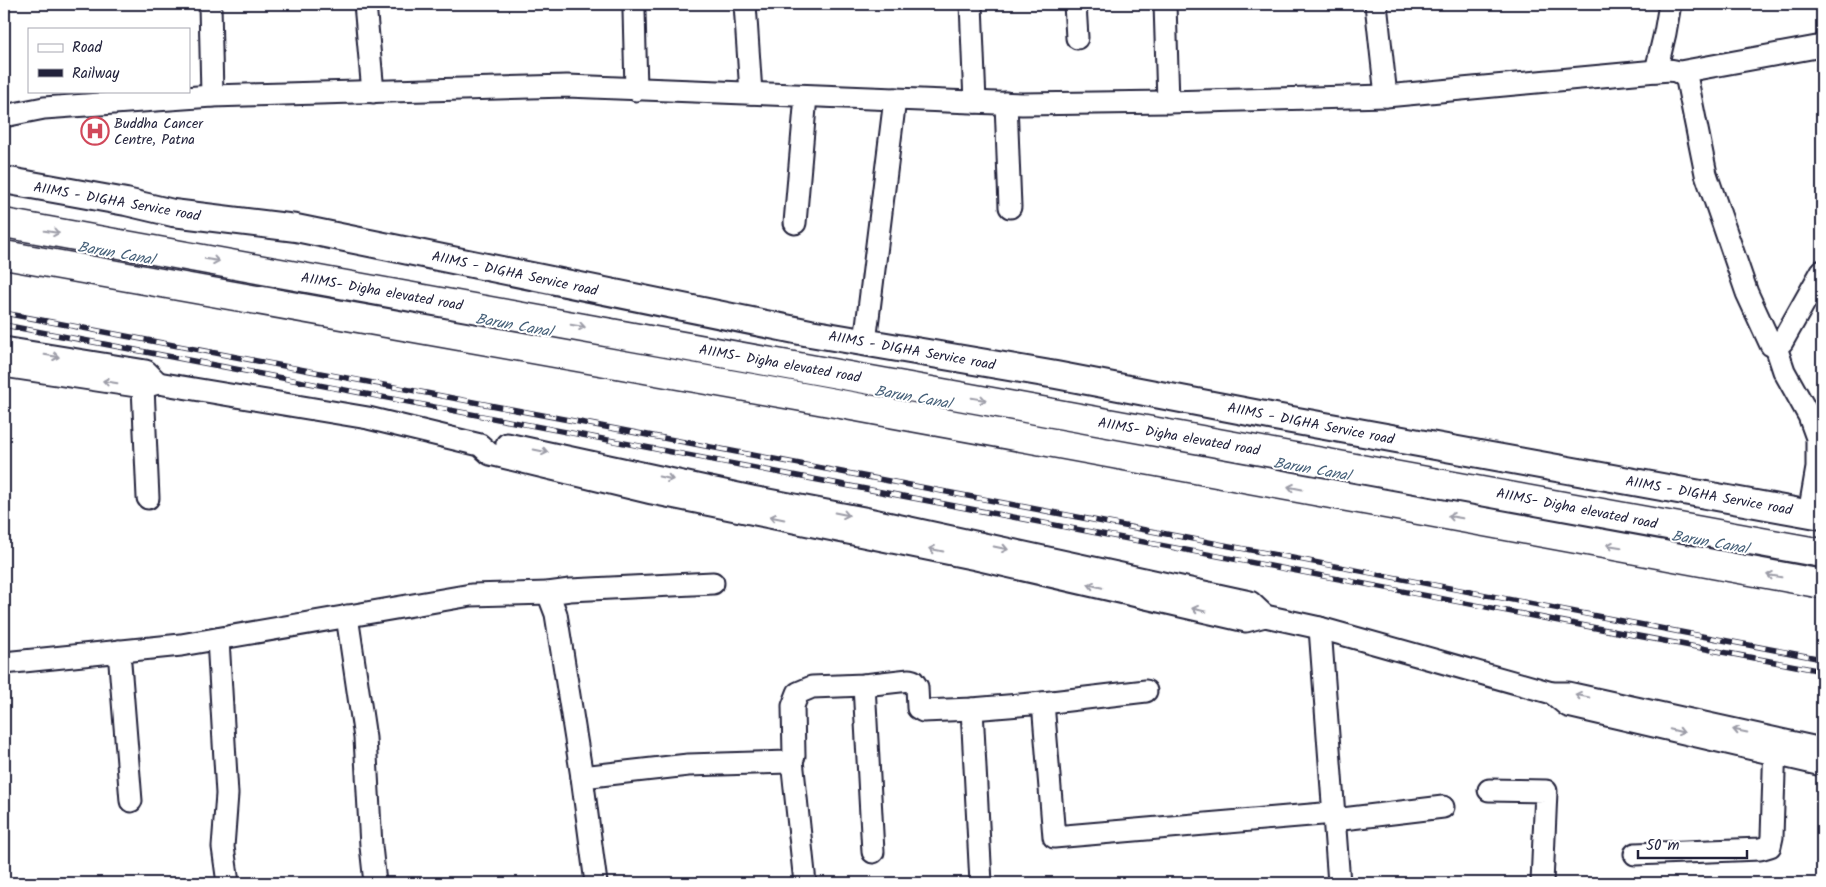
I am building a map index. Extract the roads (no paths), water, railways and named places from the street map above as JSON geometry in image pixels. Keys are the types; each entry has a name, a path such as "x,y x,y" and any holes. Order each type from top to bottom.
{"highway":[{"name":"AIIMS- Digha elevated road","path":"4,224 428,299 1822,553"},
{"path":"4,255 788,394 1822,584"}],"main road":[{"name":"AIIMS - DIGHA Service road","path":"4,180 126,202 173,213 296,228 810,333 1047,373 1275,417 1816,515"}],"street":[{"path":"210,4 212,96"},
{"path":"364,4 373,92"},
{"path":"745,4 750,94"},
{"path":"971,4 975,102"},
{"path":"1075,4 1077,38"},
{"path":"1167,4 1168,102"},
{"path":"1376,4 1386,96"},
{"path":"1656,71 1666,32 1670,4"},
{"path":"634,11 636,90"},
{"path":"4,116 44,108 212,96 567,86 1006,103 1168,102 1386,96 1656,71 1669,70 1680,72 1822,46"},
{"path":"1680,72 1687,80 1709,183 1747,293 1771,345 1776,346"},
{"path":"794,224 806,96"},
{"path":"866,342 895,100"},
{"path":"1006,103 1010,207"},
{"path":"1776,346 1782,342 1822,270"},
{"path":"1776,346 1784,371 1809,416 1817,438 1816,515"},
{"path":"4,348 149,380 368,418 480,445 493,440 752,497 864,518 1250,602 1265,616 1320,628 1552,693 1568,693 1774,746 1822,765"},
{"path":"4,366 149,380"},
{"path":"148,498 149,380"},
{"path":"4,663 181,645 471,595 548,593 570,590 713,583"},
{"path":"548,593 556,614 582,777 596,883"},
{"path":"347,616 365,738 374,883"},
{"path":"1320,628 1339,883"},
{"path":"218,639 227,794 224,847 228,883"},
{"path":"119,651 131,801"},
{"path":"805,883 792,760 794,750 794,706 798,693 812,687 913,681 916,684 917,704 920,710 923,711 972,710 1146,691"},
{"path":"864,685 873,852"},
{"path":"1043,703 1054,837 1443,807"},
{"path":"972,710 981,883"},
{"path":"1774,746 1822,749"},
{"path":"1635,854 1760,849 1770,846 1772,836 1774,746"},
{"path":"582,777 688,765 781,763 792,760"},
{"path":"1489,790 1546,791 1542,883"}],"railway":[{"path":"4,313 1822,659"},
{"path":"4,325 1822,671"}],"place":[{"name":"Buddha Cancer Centre, Patna","path":"95,131"}],"water label":[{"name":"Barun Canal","path":"116,253"},
{"name":"Barun Canal","path":"514,325"},
{"name":"Barun Canal","path":"913,397"},
{"name":"Barun Canal","path":"1312,469"},
{"name":"Barun Canal","path":"1710,542"}]}
